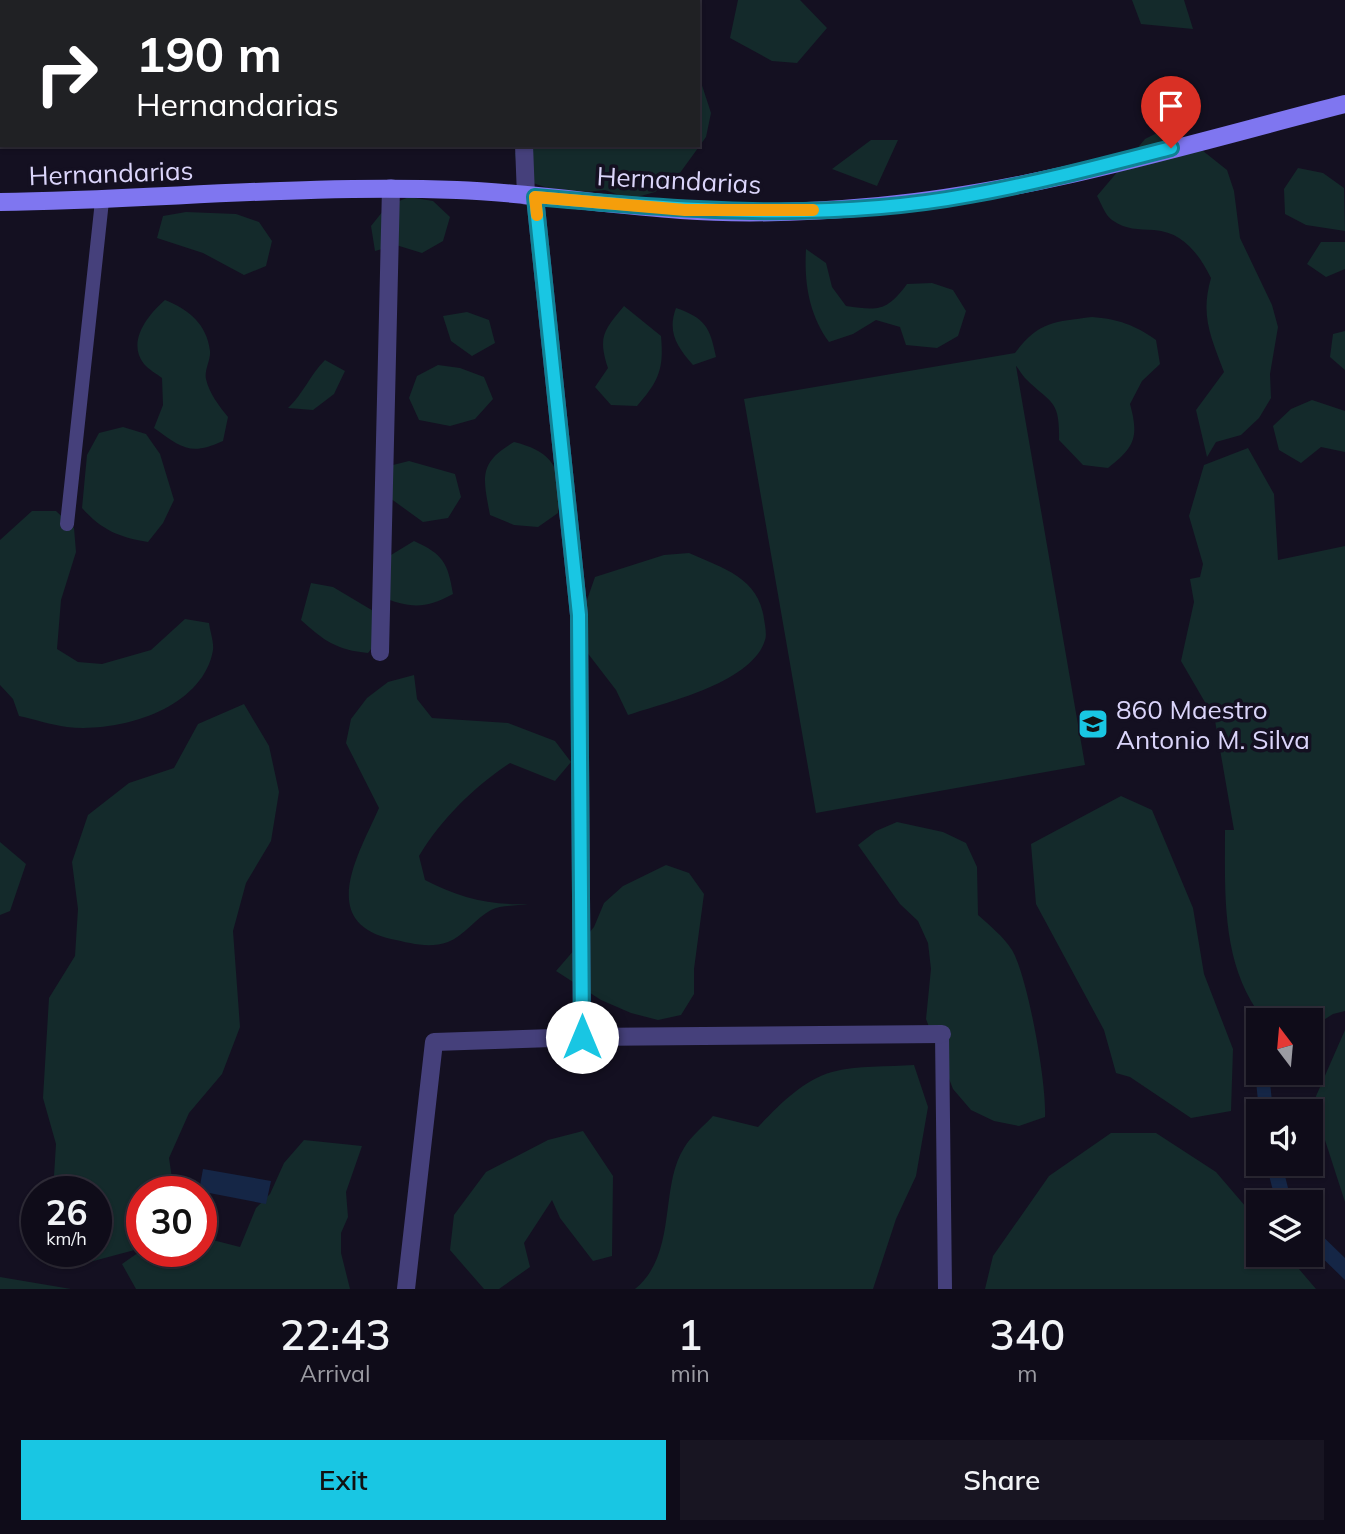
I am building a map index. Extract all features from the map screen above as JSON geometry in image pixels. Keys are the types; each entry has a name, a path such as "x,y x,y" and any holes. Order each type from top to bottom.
{"street":[{"name":"Hernandarias","path":"0,202 102,201 391,188 685,210 750,212 878,206 968,196 1122,161 1345,103"},
{"path":"524,147 579,615 582,1037"},
{"path":"380,652 391,188"},
{"path":"407,1289 434,1042 582,1037 942,1034"}],"lane":[{"path":"67,524 102,201"},
{"path":"942,1034 945,1289"}],"green space":[{"path":"738,0 800,0 827,28 797,63 772,61 730,38"},
{"path":"1132,0 1184,0 1193,29 1141,24"},
{"path":"700,79 711,113 706,137 700,145"},
{"path":"1167,128 1188,139 1227,170 1234,191 1240,238 1272,305 1278,327 1270,374 1271,398 1259,418 1241,435 1216,442 1207,457 1196,410 1224,372 1208,326 1207,304 1211,278 1195,253 1182,240 1164,232 1122,226 1107,215 1097,196 1145,139"},
{"path":"871,140 898,140 877,186 832,169"},
{"path":"522,147 699,147 677,177 655,192 630,199 605,190 566,194 518,178 515,153"},
{"path":"1298,168 1323,173 1344,188 1345,231 1306,225 1285,214 1284,189"},
{"path":"409,197 433,201 450,217 443,241 422,253 396,245 375,251 371,226 387,206"},
{"path":"186,212 236,214 259,222 272,241 266,266 244,275 203,253 157,238 163,216"},
{"path":"1321,242 1345,242 1345,269 1326,277 1307,264"},
{"path":"806,249 826,263 832,287 846,306 881,307 894,300 907,284 932,283 953,290 966,311 958,336 937,348 906,345 900,327 876,320 853,334 829,342 809,298"},
{"path":"165,300 189,313 201,325 208,341 210,354 206,372 207,384 228,417 223,441 212,446 187,448 154,428 163,405 162,378 144,364 137,346 147,320"},
{"path":"624,306 661,336 661,366 655,382 637,406 611,405 595,387 608,368 603,349 604,335"},
{"path":"676,308 694,316 705,325 716,357 693,365 687,358 673,332"},
{"path":"467,312 489,320 495,343 472,356 451,341 443,316"},
{"path":"1092,317 1126,324 1156,340 1160,364 1142,381 1130,404 1134,433 1129,447 1108,468 1083,465 1059,440 1056,409 1016,366 1085,765 816,813 744,399 1015,353 1032,335 1048,325"},
{"path":"1345,331 1345,370 1330,357 1333,334"},
{"path":"325,360 345,371 334,394 313,410 288,408 298,397"},
{"path":"438,365 460,368 484,377 493,399 475,419 450,426 419,420 409,398 417,376"},
{"path":"1312,400 1345,411 1345,452 1321,447 1301,463 1279,450 1273,426 1291,409"},
{"path":"123,427 146,434 160,454 174,500 163,523 148,542 111,531 82,508 87,455 99,433"},
{"path":"514,442 528,446 548,458 558,475 558,513 538,527 514,525 490,515 486,472 494,457"},
{"path":"1248,448 1274,494 1278,560 1345,546 1345,1011 1323,1020 1323,1008 1256,1008 1240,977 1233,954 1226,905 1225,830 1234,830 1213,709 1206,704 1181,661 1194,602 1190,579 1200,577 1203,564 1189,516 1204,465"},
{"path":"409,461 455,474 461,497 448,518 423,522 383,493 377,469"},
{"path":"32,511 56,511 74,528 76,552 61,600 57,649 78,662 102,664 151,650 185,619 209,623 213,650 206,670 193,688 156,713 110,726 67,727 19,716 13,699 0,685 0,540"},
{"path":"414,541 438,555 449,574 453,594 433,603 416,606 379,596 391,555"},
{"path":"689,553 726,570 747,584 761,605 765,640 757,655 726,679 685,697 628,715 616,690 586,651 587,600 595,577 664,555"},
{"path":"311,583 333,587 375,612 384,633 368,653 348,650 332,643 301,620"},
{"path":"414,675 417,699 432,718 508,723 555,741 571,762 555,781 510,763 471,793 438,829 419,856 425,880 475,899 528,904 491,910 454,939 433,945 391,939 368,930 355,918 349,902 355,864 379,808 346,743 351,719 367,698 388,682"},
{"path":"244,704 269,746 279,792 271,841 246,883 233,931 240,1027 222,1074 189,1113 169,1158 172,1176 126,1176 126,1252 112,1256 112,1176 54,1176 56,1144 43,1098 49,998 75,956 78,909 72,862 88,815 129,783 174,768 198,724"},
{"path":"1121,796 1152,810 1193,908 1204,974 1233,1049 1231,1111 1191,1118 1130,1077 1116,1073 1104,1030 1036,904 1031,844"},
{"path":"897,822 943,832 966,843 977,867 978,915 1012,950 1024,983 1040,1057 1045,1117 1019,1126 994,1121 971,1110 953,1089 926,1019 931,969 928,943 918,921 900,904 858,845 876,831"},
{"path":"0,842 26,864 10,911 0,915"},
{"path":"666,865 689,873 704,894 694,969 694,994 681,1015 658,1020 631,1013 601,1000 556,971 594,927 604,903 623,886"},
{"path":"1345,1030 1345,1202 1323,1134 1323,1099 1315,1099"},
{"path":"914,1065 928,1107 916,1176 896,1219 873,1289 635,1289 657,1258 663,1239 676,1164 687,1144 713,1116 758,1127 792,1095 821,1076 852,1068"},
{"path":"583,1131 613,1176 612,1256 593,1261 560,1218 552,1200 524,1243 530,1267 499,1289 484,1289 450,1250 454,1215 486,1172 548,1140"},
{"path":"1111,1133 1156,1133 1216,1172 1246,1207 1246,1267 1297,1267 1316,1289 985,1289 993,1256 1049,1176"},
{"path":"304,1140 362,1146 346,1192 348,1217 341,1233 341,1253 350,1289 136,1289 122,1264 126,1261 126,1267 217,1267 217,1241 240,1247 256,1208 270,1194 284,1163"},
{"path":"0,1277 71,1289 0,1289"}],"water":[{"path":"1256,1085 1270,1085 1272,1099 1258,1099"},
{"path":"203,1169 271,1181 266,1204 217,1194 217,1176 202,1176"},
{"path":"1269,1176 1285,1176 1289,1190 1273,1190"},
{"path":"1323,1237 1345,1258 1345,1280 1323,1259"}],"slow traffic":[{"path":"537,215 535,197 685,210 813,210"}],"place":[{"name":"860 Maestro Antonio M. Silva","path":"1093,724"}],"route":[{"path":"582,1037 579,615 535,197 706,211 750,212 878,206 968,196 1171,148"}]}
